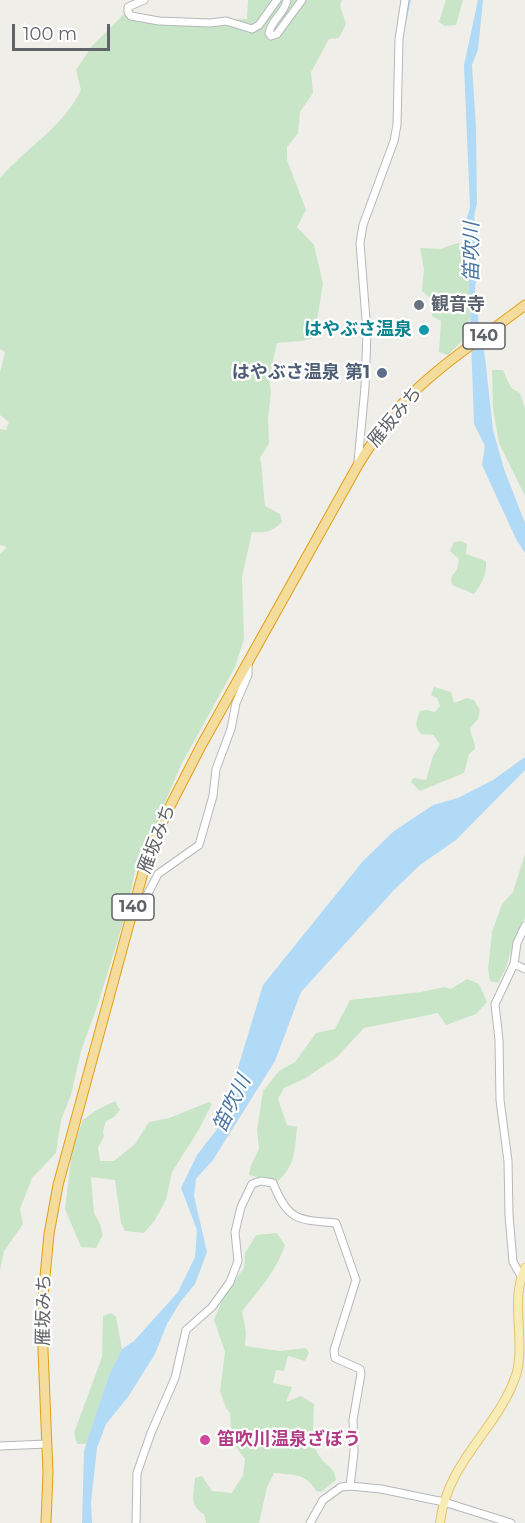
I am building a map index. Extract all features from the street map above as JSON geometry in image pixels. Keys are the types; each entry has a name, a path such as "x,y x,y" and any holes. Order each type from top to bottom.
{"highway":[{"name":"雁坂みち","path":"46,1523 48,1499 44,1298 49,1234 58,1185 130,915 153,843 173,798 248,662 358,465 384,425 403,403 443,368 525,304"}],"main road":[{"path":"440,1523 450,1482 509,1394 517,1373 521,1351 519,1285 523,1272"}],"street":[{"path":"144,0 128,7 131,16 159,21 210,23 226,21 252,29 259,25 277,0"},
{"path":"287,0 286,6 270,28 271,36 277,34 302,0"},
{"path":"358,465 367,332 360,243 363,225 394,141 397,125 399,39 405,0"},
{"path":"130,915 142,905 158,874 199,845 213,796 218,761 231,729 236,703 248,675 248,662"},
{"path":"523,1272 513,1262 508,1161 500,1100 499,1040 495,1004 514,964 517,943 525,926"},
{"path":"514,964 525,969"},
{"path":"136,1523 137,1473 151,1433 175,1378 186,1330 212,1307 230,1282 238,1261 235,1232 241,1207 252,1184 261,1181 273,1183 278,1197 288,1212 303,1220 336,1223 356,1280 334,1350 335,1358 360,1369 361,1374 353,1420 354,1452 350,1486"},
{"path":"0,1446 47,1444"},
{"path":"310,1523 322,1500 341,1487 350,1486 381,1489 444,1502 511,1523"}],"green space":[{"path":"248,0 342,0 340,6 346,24 339,38 329,39 311,72 313,93 300,112 298,133 287,147 287,160 306,210 297,227 314,245 323,284 314,338 277,343 269,378 271,392 268,419 269,443 260,458 265,506 280,514 282,522 268,531 252,532 242,577 244,639 235,667 181,765 137,860 128,907 81,1051 71,1095 61,1120 56,1153 32,1178 20,1209 23,1224 4,1251 0,1270 0,554 7,547 0,545 0,429 6,430 9,422 0,415 0,372 5,352 0,349 0,178 64,115 81,90 76,70 92,46 124,14 173,22 247,19"},
{"path":"446,0 463,0 456,25 445,26 439,22"},
{"path":"458,243 470,248 470,318 461,342 448,355 439,352 441,321 432,316 430,298 422,291 424,269 420,248 440,249"},
{"path":"492,370 503,370 511,388 520,393 525,408 525,496 499,443 493,409"},
{"path":"461,541 467,544 466,554 486,561 483,579 474,594 452,585 451,578 457,569 459,559 450,551 454,542"},
{"path":"434,687 451,692 454,703 467,698 474,700 480,710 478,719 470,728 475,749 469,754 464,773 420,791 411,782 413,778 426,780 433,756 440,744 433,735 421,734 417,726 420,711 435,712 440,706 437,698 431,695"},
{"path":"525,854 525,917 498,983 490,981 488,969 492,932 502,904 513,892"},
{"path":"467,979 479,984 487,1002 476,1014 446,1025 438,1013 364,1028 337,1057 304,1079 284,1088 278,1099 287,1125 297,1127 290,1164 287,1171 276,1182 249,1175 259,1149 257,1130 263,1091 279,1071 295,1062 316,1033 335,1029 350,1000 421,992 444,987 451,989"},
{"path":"115,1101 120,1110 106,1121 104,1137 98,1147 100,1161 114,1161 135,1144 149,1122 169,1118 209,1102 212,1104 172,1172 166,1200 155,1220 144,1233 125,1231 121,1223 115,1180 91,1177 94,1213 103,1235 96,1248 81,1247 65,1209 72,1151 83,1120"},
{"path":"277,1233 285,1245 282,1254 267,1280 242,1311 246,1332 245,1346 280,1351 306,1348 309,1353 305,1361 288,1356 284,1371 276,1370 273,1383 292,1387 286,1402 301,1396 314,1404 313,1431 317,1452 332,1469 336,1480 321,1492 316,1491 304,1478 274,1473 267,1487 259,1523 206,1523 204,1514 194,1503 195,1478 202,1476 212,1491 232,1493 243,1475 245,1459 236,1447 231,1434 230,1413 220,1391 225,1352 214,1320 224,1296 244,1268 245,1253 256,1235"},
{"path":"111,1313 116,1317 122,1349 109,1375 87,1444 77,1444 74,1433 102,1357 103,1316"}],"water":[{"name":"笛吹川","path":"478,0 483,0 478,50 472,65 476,128 477,204 474,215 479,250 475,289 493,430 504,469 525,523 525,553 516,539 482,465 485,446 474,424 470,248 466,221 470,208 464,65"},
{"name":"笛吹川","path":"525,757 525,770 456,840 420,865 394,890 301,992 275,1061 213,1160 196,1179 194,1196 207,1252 195,1284 167,1324 155,1354 128,1397 106,1424 97,1448 91,1502 92,1523 82,1523 84,1451 109,1375 122,1349 134,1341 178,1292 195,1257 197,1230 181,1188 197,1155 221,1124 263,985 363,861 394,831 433,805 458,798 493,780"}],"waterway":[{"path":"404,27 410,0"}],"place":[{"name":"観音寺","path":"419,305"},
{"name":"はやぶさ温泉","path":"424,330"},
{"name":"はやぶさ温泉 第1","path":"382,373"},
{"name":"笛吹川温泉ざぼう","path":"205,1440"}]}
